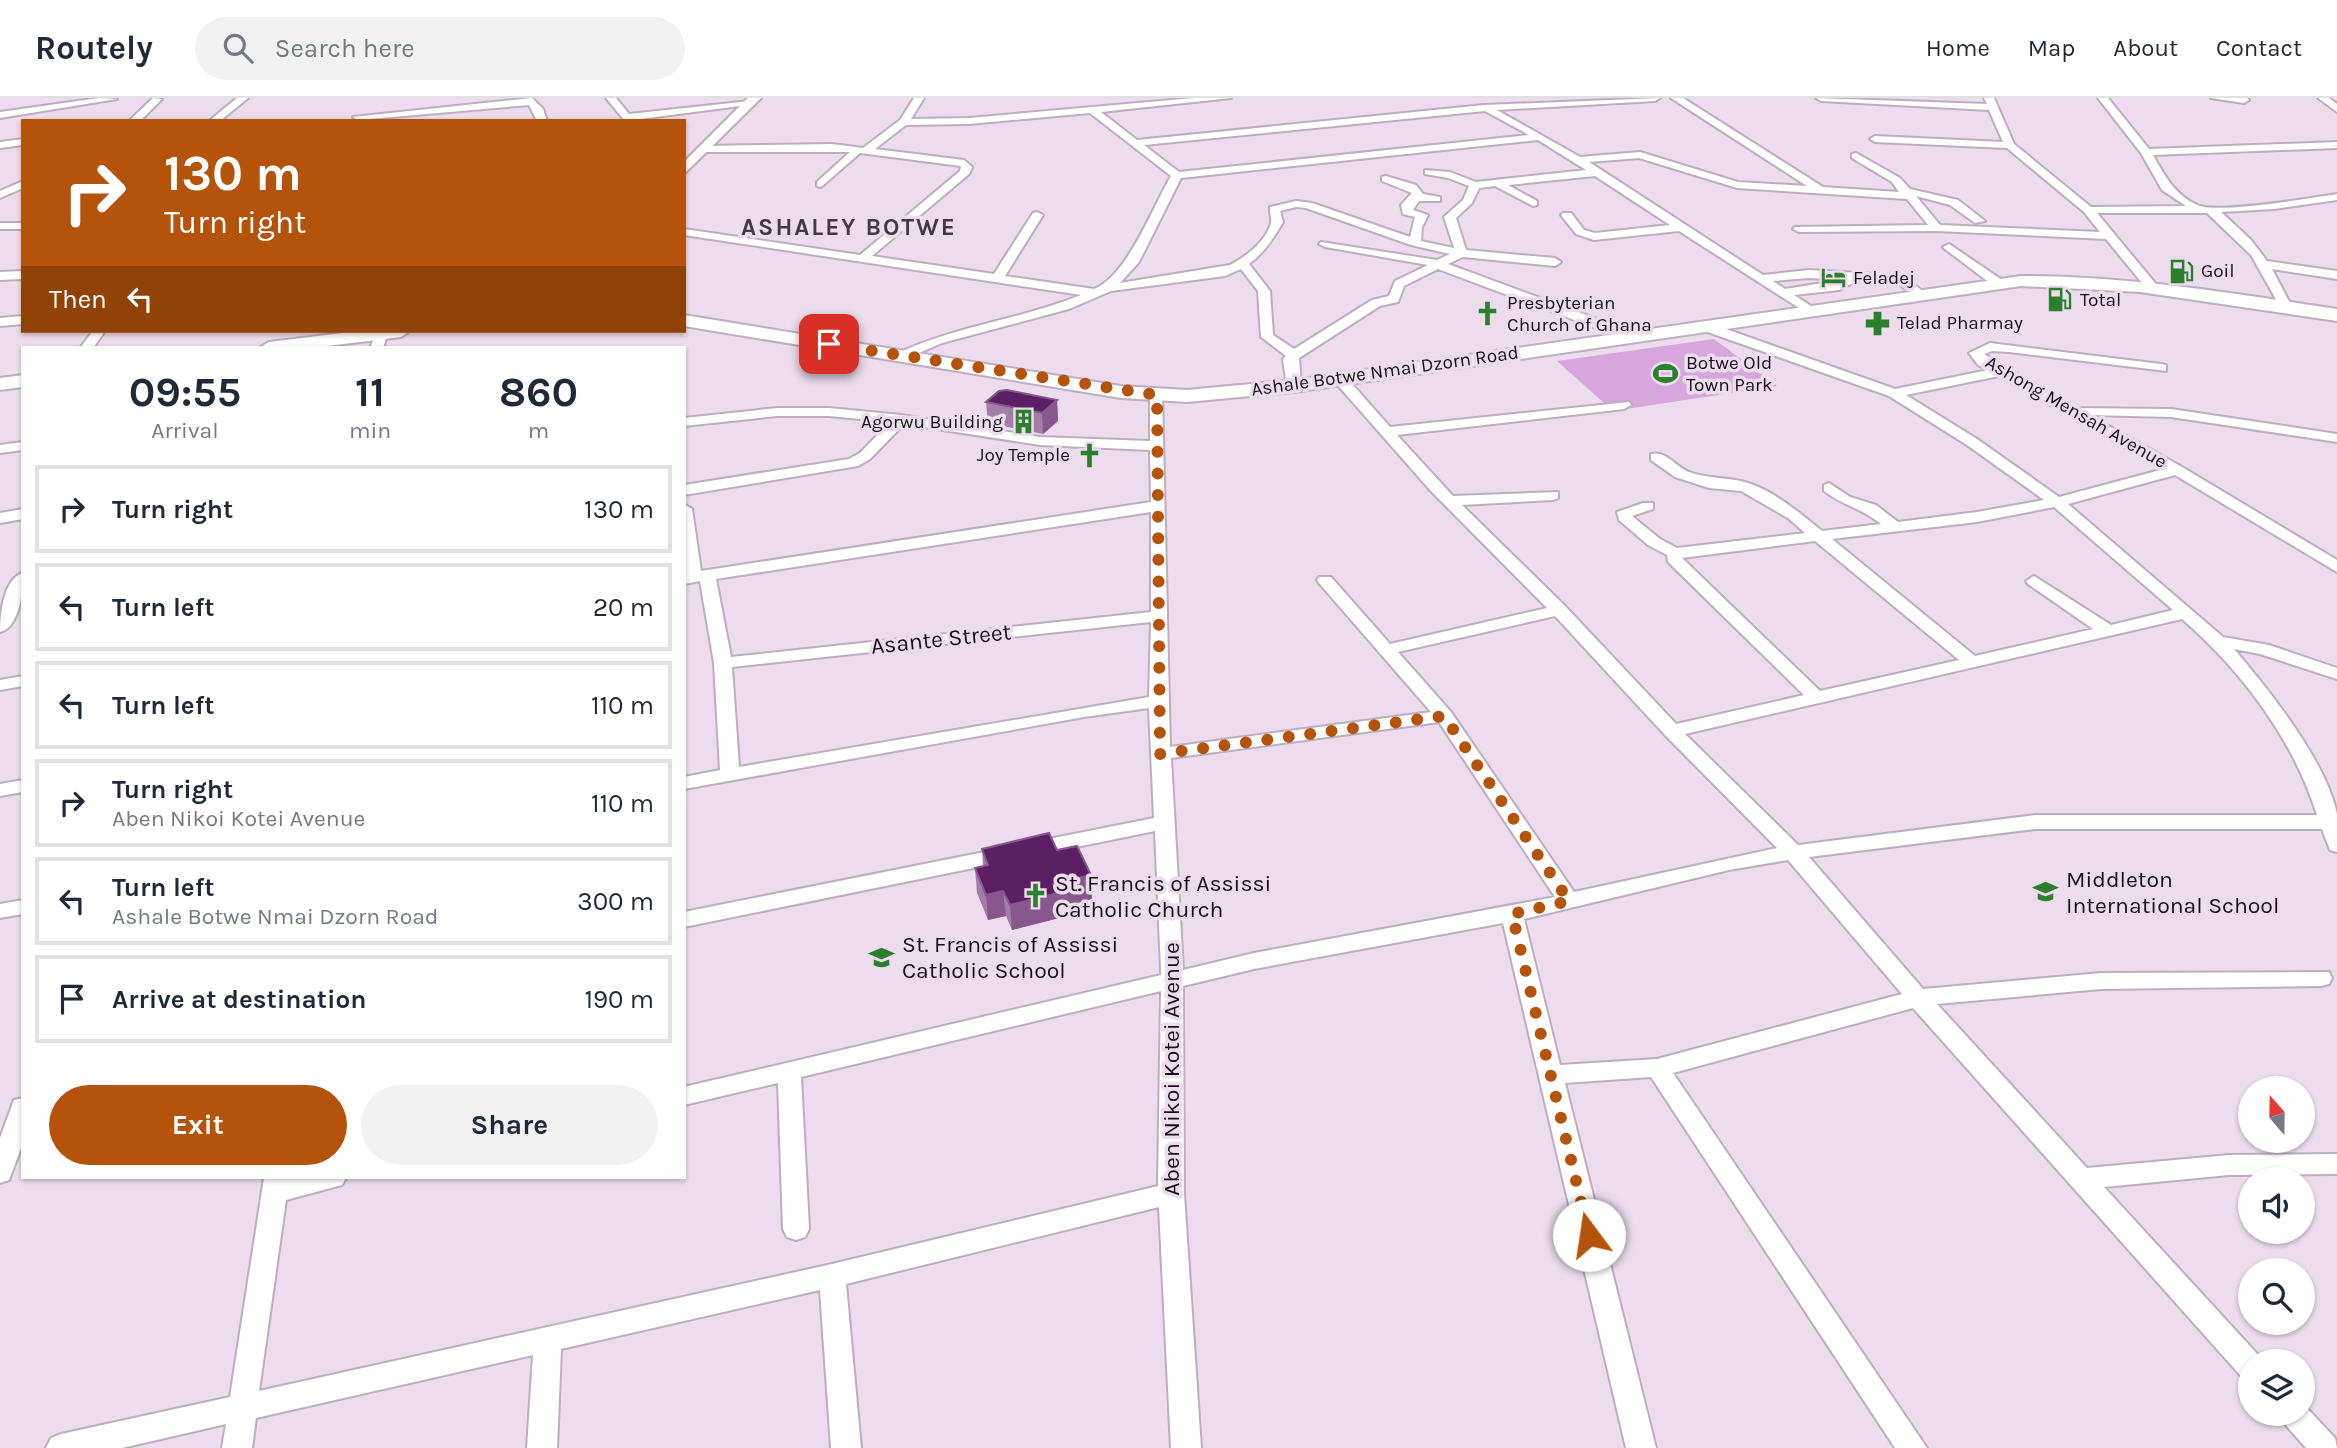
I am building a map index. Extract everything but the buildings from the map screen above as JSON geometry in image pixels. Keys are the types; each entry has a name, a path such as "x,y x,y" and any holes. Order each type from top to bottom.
{"main road":[{"name":"Ashale Botwe Nmai Dzorn Road","path":"686,320 1157,395 1204,395 1294,386 1998,283 2081,280 2151,286 2337,315"},
{"path":"281,346 352,334 379,341 397,333"},
{"path":"0,384 21,381"}],"street":[{"path":"217,119 243,98"},
{"path":"611,98 629,119 752,101"},
{"path":"821,184 863,150 904,122 919,98"},
{"path":"904,122 969,121 1226,98"},
{"path":"1462,98 1542,137 1810,311"},
{"path":"1136,143 1483,108 1655,98"},
{"path":"1676,98 1824,193"},
{"path":"1821,98 1992,103 2010,145 2088,210 2151,286"},
{"path":"2104,98 2146,152 2166,188 2237,230 2266,264 2286,307"},
{"path":"2216,98 2244,100"},
{"path":"2323,98 2337,109"},
{"path":"0,115 61,101 112,99"},
{"path":"136,119 157,99"},
{"path":"359,115 528,100 538,109 541,119"},
{"path":"687,164 752,101"},
{"path":"464,119 469,107"},
{"path":"1093,111 1177,175 1542,137"},
{"path":"1875,139 2010,145"},
{"path":"0,145 21,142"},
{"path":"2146,152 2337,145"},
{"path":"704,149 863,150 964,163 967,167 863,257"},
{"path":"1579,160 1640,155 1737,185 1824,193 1943,196 1965,207 1979,221"},
{"path":"1856,156 1896,180 1905,194 1937,228"},
{"path":"1429,172 1450,175 1475,185 1598,172"},
{"path":"1102,291 1133,262 1154,215 1177,175"},
{"path":"1386,179 1412,187 1418,192 1417,197"},
{"path":"1496,182 1532,203"},
{"path":"0,195 21,185"},
{"path":"1415,243 1416,228 1468,201 1475,185"},
{"path":"1436,199 1417,197 1407,205 1408,212 1436,216 1461,253"},
{"path":"2088,210 2275,208 2337,197"},
{"path":"903,355 937,340 1065,306 1102,291 1212,275 1243,265 1263,247 1275,226 1274,209 1296,204 1415,243 1461,253 1555,262"},
{"path":"998,277 1037,215"},
{"path":"1567,215 1580,232 1594,237 1682,227"},
{"path":"0,226 21,226"},
{"path":"1799,229 1937,228 2110,236"},
{"path":"686,232 1102,291"},
{"path":"1325,244 1425,260 1630,336"},
{"path":"1950,247 1998,283"},
{"path":"1294,386 1290,359 1294,355 1376,303 1394,299 1399,284 1461,253"},
{"path":"2266,264 2337,275"},
{"path":"1243,265 1259,278 1266,289 1264,312 1267,337 1294,355"},
{"path":"1761,279 1809,274 1855,276 1897,280 1920,293"},
{"path":"0,276 21,275"},
{"path":"1783,293 1845,285 1855,276"},
{"path":"0,322 21,320"},
{"path":"1704,326 1894,393 1972,442 2057,502 2188,612 2218,641 2274,708 2328,790 2328,822 2337,845"},
{"name":"Ashong Mensah Avenue","path":"2161,368 2009,348 1990,347 1976,353 1983,362 2177,470 2337,567"},
{"path":"1894,393 2000,372"},
{"path":"1340,379 1449,501 1559,610 1672,731 1793,852 1918,998 2238,1353"},
{"name":"Aben Nikoi Kotei Avenue","path":"1157,395 1155,446 1160,615 1158,701 1171,983 1171,1194 1186,1448"},
{"path":"1386,432 1624,405"},
{"path":"2070,412 2122,407 2169,411 2337,438"},
{"path":"686,422 790,412 829,412 901,419 1040,441 1155,446"},
{"path":"686,490 853,463 865,456 901,419"},
{"path":"0,449 21,446"},
{"path":"1656,457 1680,474 1699,480 1745,487 1793,515 1971,661"},
{"path":"1647,506 1625,512 1624,517 1654,542 1675,553 1895,527 2057,502 2177,470"},
{"path":"1829,488 1845,500 1871,508 1895,527"},
{"path":"1449,501 1553,495"},
{"path":"695,577 1157,506"},
{"path":"0,517 21,514"},
{"path":"686,521 695,577 723,663 730,775"},
{"path":"1675,553 1674,559 1816,697"},
{"path":"1325,580 1444,716 1569,901"},
{"path":"2034,581 2107,630"},
{"path":"0,627 13,587"},
{"path":"1385,650 1559,610"},
{"path":"1672,731 2188,612"},
{"name":"Asante Street","path":"723,663 1160,615"},
{"path":"2218,641 2263,649 2337,674"},
{"path":"0,685 21,681"},
{"path":"686,783 1084,711 1158,701"},
{"path":"1160,754 1444,716"},
{"path":"0,790 21,786"},
{"path":"686,920 1164,822"},
{"path":"686,1096 1171,983 1254,961 1512,914 1729,863 1793,852 2035,822 2328,822"},
{"path":"0,911 21,907"},
{"path":"1512,914 1641,1448"},
{"path":"1550,1075 1657,1068 1918,998 2101,981 2322,978"},
{"path":"1657,1068 1913,1448"},
{"path":"789,1072 796,1228"},
{"path":"0,1173 21,1113"},
{"path":"2081,1179 2229,1165 2332,1168"},
{"path":"237,1448 275,1185 325,1179"},
{"path":"61,1448 832,1276 1171,1194"},
{"path":"832,1276 846,1448"},
{"path":"542,1448 548,1338"},
{"path":"2305,1426 2325,1448"}],"shaded area":[{"name":"Botwe Old Town Park","path":"1714,339 1777,386 1613,411 1557,361"}],"place":[{"name":"Goil","path":"2181,271"},
{"name":"Feladej","path":"1833,278"},
{"name":"Total","path":"2060,300"},
{"name":"Presbyterian Church of Ghana","path":"1487,314"},
{"name":"Telad Pharmay","path":"1877,323"},
{"name":"Botwe Old Town Park","path":"1666,374"},
{"name":"Agorwu Building","path":"1023,422"},
{"name":"Joy Temple","path":"1090,455"},
{"name":"Middleton International School","path":"2046,892"},
{"name":"St. Francis of Assissi Catholic Church","path":"1035,896"},
{"name":"St. Francis of Assissi Catholic School","path":"882,957"}],"district":[{"name":"ASHALEY BOTWE","path":"849,227"}],"route":[{"path":"829,344 1035,379 1157,395 1155,446 1160,615 1160,754 1444,716 1569,901 1512,914 1589,1235"}]}
